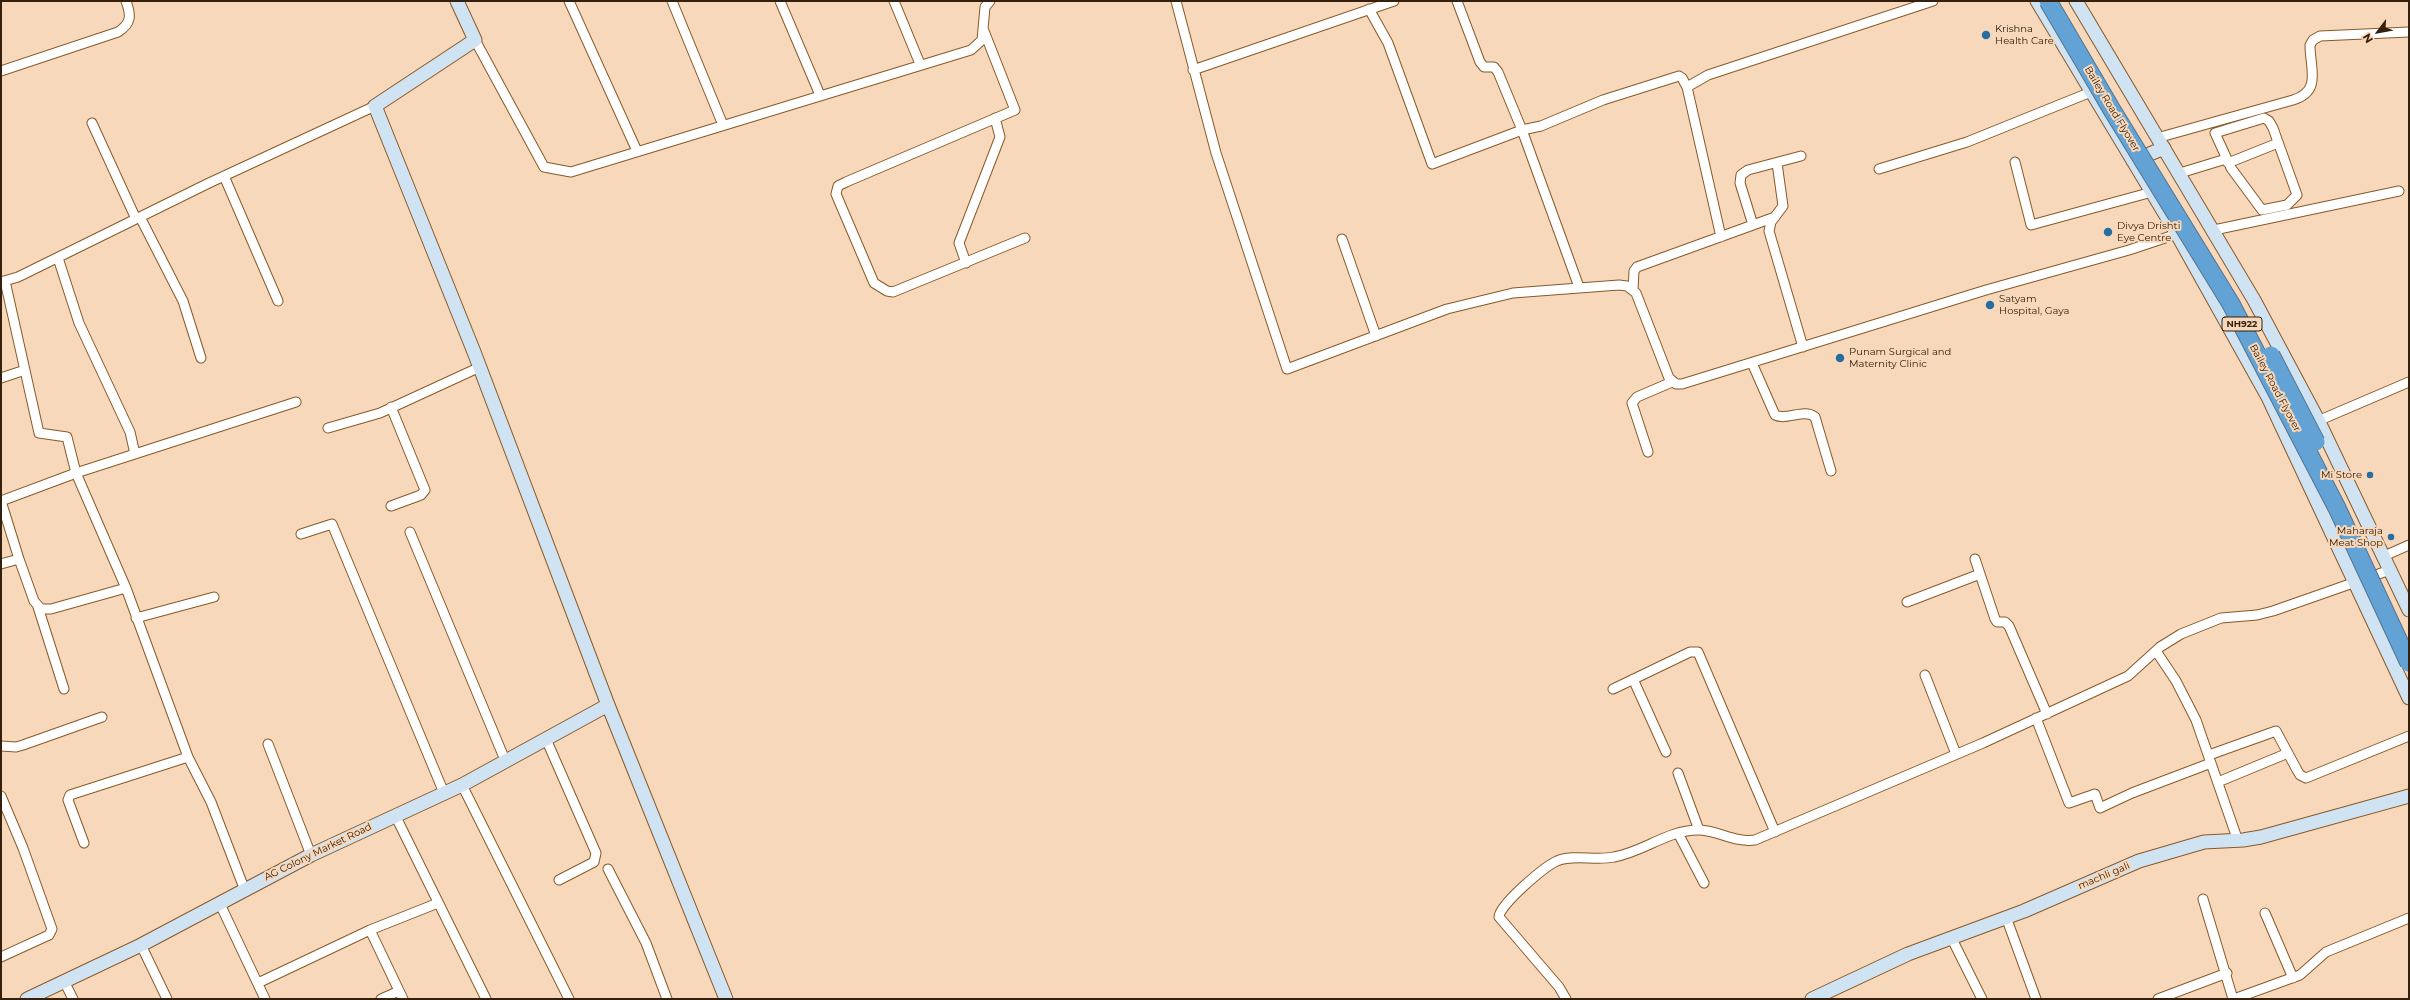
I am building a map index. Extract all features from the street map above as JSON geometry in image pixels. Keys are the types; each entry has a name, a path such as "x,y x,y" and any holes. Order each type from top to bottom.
{"highway":[{"name":"Bailey Road Flyover","path":"2048,1 2112,110 2232,304 2337,508 2409,663"},
{"name":"Bailey Road Flyover","path":"2061,1 2121,104 2241,298 2309,428 2409,636"}],"street":[{"path":"1,71 118,32 129,24 131,18 126,1"},
{"path":"457,1 475,40 544,168 571,172 920,64 953,58 971,50 982,40 985,7 990,1"},
{"path":"569,1 637,152"},
{"path":"672,1 723,125"},
{"path":"780,1 820,95"},
{"path":"894,1 920,64"},
{"path":"1176,1 1216,153 1287,369 1448,309 1513,293 1619,285 1633,290 1640,300 1666,373 1672,382"},
{"path":"1193,70 1394,1"},
{"path":"1457,1 1480,62 1484,67 1494,67 1496,69 1522,130 1579,288"},
{"path":"1687,86 1708,75 1933,1"},
{"path":"2037,1 2177,234 2268,397 2354,584 2409,698"},
{"path":"2076,1 2240,275 2318,420 2409,610"},
{"path":"1369,9 1388,43 1432,164 1522,130 1541,126 1620,94 1676,77 1682,78 1687,86 1720,237"},
{"path":"984,31 1015,110 846,182 836,190 838,200 874,283 879,288 893,292 1024,238"},
{"path":"2133,161 2160,143 2306,95 2312,86 2310,45 2313,40 2320,36 2409,32"},
{"path":"244,888 211,802 188,757 126,588 76,473 67,436 39,433 3,282 18,277 224,176 375,106 475,40"},
{"path":"1879,170 1967,142 2091,92"},
{"path":"375,106 480,368 608,705 726,999"},
{"path":"966,263 959,243 1000,136 995,118"},
{"path":"2264,118 2269,121 2278,143 2297,195 2287,205 2262,210 2227,161 2215,133 2264,118"},
{"path":"92,123 138,218 183,301 201,358"},
{"path":"2180,173 2227,161 2278,143"},
{"path":"1754,225 1740,183 1741,175 1748,170 1801,156"},
{"path":"2015,162 2031,225 2152,192"},
{"path":"1777,163 1783,201 1782,209 1771,222 1769,231 1803,347"},
{"path":"224,176 278,301"},
{"path":"2214,230 2399,191"},
{"path":"1633,290 1634,271 1637,267 1775,217"},
{"path":"1648,452 1632,402 1637,397 1672,382 1682,384 1986,290 2129,250 2177,234"},
{"path":"1342,239 1376,336"},
{"path":"58,258 79,323 130,432 135,454"},
{"path":"2210,292 2240,275"},
{"path":"1752,363 1775,415 1780,417 1810,414 1814,417 1831,471"},
{"path":"328,428 371,416 480,368"},
{"path":"1,378 25,370"},
{"path":"2287,438 2318,420 2409,382"},
{"path":"64,689 38,607 19,559 1,501 76,473 296,402"},
{"path":"391,408 426,490 421,495 391,506"},
{"path":"301,534 332,524 444,794"},
{"path":"410,532 505,760"},
{"path":"2384,556 2409,545"},
{"path":"1,564 19,559"},
{"path":"1975,559 1995,619 1997,622 2006,622 2009,626 2047,714"},
{"path":"1566,999 1538,961 1500,921 1499,913 1501,909 1543,870 1558,860 1564,858 1600,860 1617,857 1678,833 1699,830 1746,841 1775,832 2047,714 2128,676 2156,650 2181,634 2206,623 2232,616 2257,615 2354,584 2390,570"},
{"path":"1907,602 1980,574"},
{"path":"38,607 41,609 51,609 126,588"},
{"path":"136,618 214,597"},
{"path":"2156,650 2191,708 2238,841"},
{"path":"1613,689 1690,652 1698,652 1775,832"},
{"path":"1925,675 1956,754"},
{"path":"1633,679 1666,752"},
{"name":"AG Colony Market Road","path":"27,999 140,945 244,888 311,855 394,815 462,785 505,760 608,705"},
{"path":"1,746 16,747 23,745 102,716"},
{"path":"2036,718 2070,803 2095,794 2100,808 2273,731 2280,735 2300,775 2306,778 2409,736"},
{"path":"546,738 596,853 594,862 559,880"},
{"path":"268,744 311,855"},
{"path":"2218,782 2288,753"},
{"path":"84,844 68,800 70,795 188,757"},
{"path":"1678,773 1699,830"},
{"path":"462,785 568,999"},
{"path":"1,796 23,848 52,929 49,935 1,956"},
{"name":"machli gali","path":"1812,999 1908,954 2006,917 2146,858 2204,842 2238,841 2261,837 2409,796"},
{"path":"394,815 486,999"},
{"path":"1678,833 1704,883"},
{"path":"608,869 646,943 666,999"},
{"path":"2203,899 2234,999 2293,978 2304,972 2314,960 2326,952 2409,918"},
{"path":"219,902 265,999"},
{"path":"258,983 370,930 438,903"},
{"path":"2265,913 2293,978"},
{"path":"2006,917 2036,999"},
{"path":"370,930 401,995 382,999"},
{"path":"1951,937 1982,999"},
{"path":"140,945 167,999"},
{"path":"2158,999 2227,973"},
{"path":"64,981 73,999"}],"place":[{"name":"Krishna Health Care","path":"1986,35"},
{"name":"Divya Drishti Eye Centre","path":"2108,232"},
{"name":"Satyam Hospital, Gaya","path":"1990,305"},
{"name":"Punam Surgical and Maternity Clinic","path":"1840,358"},
{"name":"Mi Store","path":"2370,475"},
{"name":"Maharaja Meat Shop","path":"2391,537"}]}
